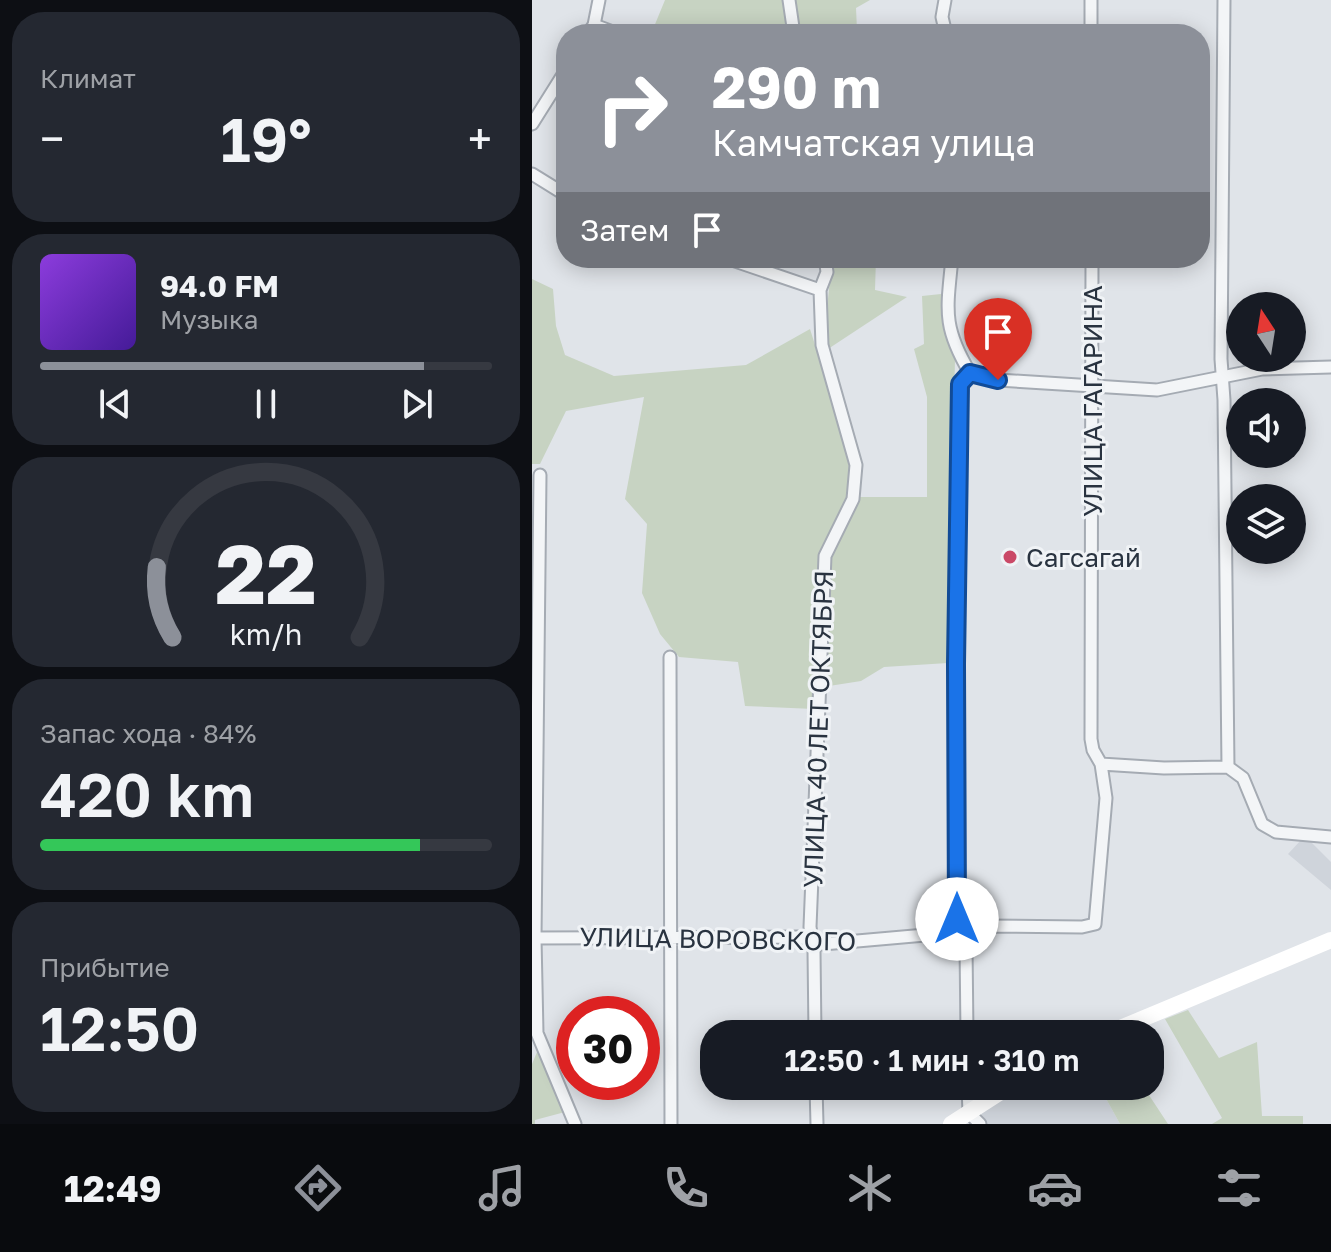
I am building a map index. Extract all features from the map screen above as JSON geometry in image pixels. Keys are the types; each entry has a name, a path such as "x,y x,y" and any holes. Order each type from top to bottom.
{"street":[{"path":"593,24 599,0"},
{"path":"789,0 793,24"},
{"path":"944,24 945,0"},
{"path":"1091,0 1091,24"},
{"path":"1224,0 1222,375 1228,767"},
{"path":"532,124 556,86"},
{"path":"532,174 556,189"},
{"path":"755,268 820,290"},
{"name":"УЛИЦА 40 ЛЕТ ОКТЯБРЯ","path":"814,1020 810,927 825,556 853,499 856,465 822,345 820,290 826,268"},
{"path":"951,268 946,314 951,336 970,373 998,380 1171,389 1222,375 1262,369 1331,367"},
{"name":"УЛИЦА ГАГАРИНА","path":"1092,268 1091,739 1101,764 1106,798 1095,924"},
{"path":"967,1020 966,945 957,919 956,664 960,384 970,373"},
{"path":"540,475 534,938 537,1033 575,1124"},
{"path":"670,657 671,1124"},
{"path":"1101,764 1164,768 1228,767 1243,778 1262,824 1276,832 1331,837"},
{"name":"УЛИЦА ВОРОВСКОГО","path":"534,938 799,937 823,944 962,931 983,926 1082,927 1095,924"},
{"path":"1140,1020 1331,940"},
{"path":"816,1100 817,1124"},
{"path":"951,1124 974,1118 994,1100"}],"shaded area":[{"path":"1301,840 1310,841 1331,862 1331,890 1288,854"},
{"path":"1000,1100 1107,1100 1120,1124 985,1124 981,1111"}],"green space":[{"path":"665,0 870,0 856,8 857,24 655,24"},
{"path":"831,268 876,268 875,290 907,297 828,349 826,319"},
{"path":"532,279 553,289 556,326 565,355 614,376 746,365 810,329 845,440 856,497 927,497 927,397 914,349 924,344 922,296 941,294 941,314 955,359 948,663 884,667 861,681 829,686 814,709 745,706 738,662 679,657 660,634 642,593 647,524 625,499 644,397 566,411 540,464 532,464"},
{"path":"1188,1010 1219,1058 1257,1042 1262,1116 1303,1116 1303,1124 1212,1124 1222,1118 1165,1019"},
{"path":"537,1052 554,1084 556,1100 560,1100 565,1112 535,1120 535,1124 532,1124 532,1064"},
{"path":"1107,1100 1152,1100 1168,1124 1120,1124"}],"place":[{"name":"Сагсагай","path":"1010,557"}],"route":[{"path":"957,919 956,664 960,384 970,373 998,380"}]}
